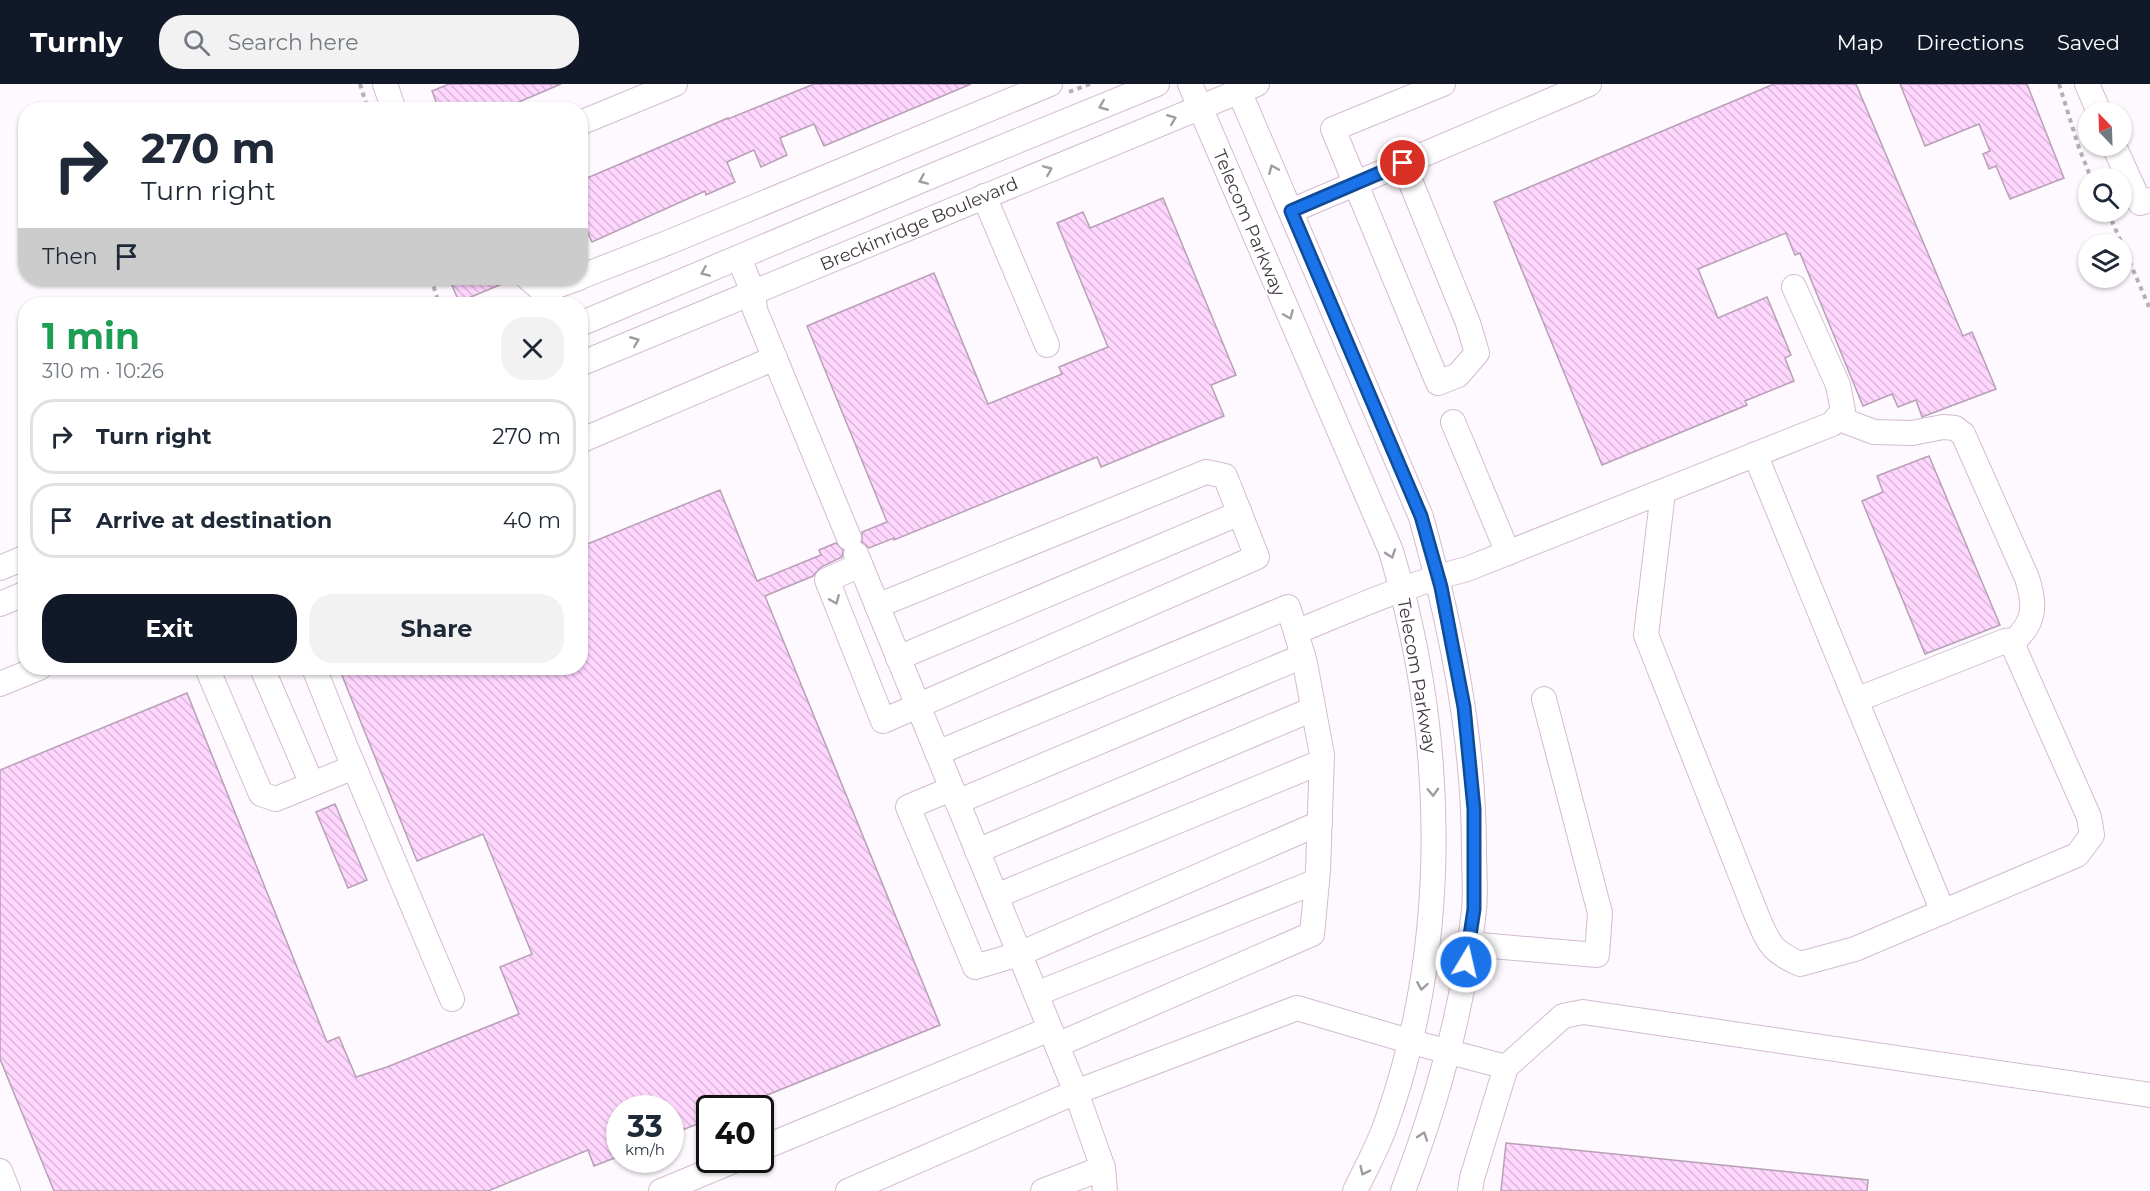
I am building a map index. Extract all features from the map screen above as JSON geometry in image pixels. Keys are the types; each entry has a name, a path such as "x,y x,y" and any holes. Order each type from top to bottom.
{"street":[{"path":"385,84 391,102"},
{"path":"588,120 675,84"},
{"path":"588,274 672,242 1050,84"},
{"path":"588,321 1157,84"},
{"name":"Telecom Parkway","path":"1190,84 1391,551 1411,623 1432,763 1434,813 1432,913 1412,1042 1387,1124 1354,1191"},
{"path":"1403,163 1468,323 1477,353 1458,375 1438,383 1333,129 1443,84"},
{"path":"1291,211 1589,84"},
{"path":"2087,84 2095,102"},
{"name":"Telecom Parkway","path":"1244,86 1291,211 1421,516 1438,577 1464,707 1474,809 1474,909 1457,1016 1424,1134 1403,1191"},
{"name":"Breckinridge Boulevard","path":"588,361 1199,107 1244,86"},
{"path":"2120,156 2145,201"},
{"path":"984,196 1047,345"},
{"path":"739,258 753,292 755,310 1076,1092 1104,1179 1051,1190"},
{"path":"536,285 543,291 559,285"},
{"path":"1296,632 1402,589 1467,569 1832,423 1842,411 1838,385 1794,287"},
{"path":"588,438 775,358"},
{"path":"1837,418 1874,432 1912,433 1943,427 1955,428 1964,434 2027,578 2034,600 2030,618 2022,633 2014,640 2005,641 1856,700"},
{"path":"1454,422 1508,553"},
{"path":"1755,454 1943,912"},
{"path":"855,552 827,580 883,721 1257,557 1225,476 1206,472 877,606"},
{"path":"1663,492 1646,635 1768,942 1780,955 1800,964 1856,950 2077,855 2092,834 2088,817 2015,650 2014,640"},
{"path":"898,658 1240,513"},
{"path":"0,568 18,560"},
{"path":"0,604 18,596"},
{"path":"774,1144 1053,1037 1312,934 1317,881 1321,762 1303,656 1288,607 937,753"},
{"path":"1303,656 954,795 908,807 975,967 1019,954 1320,823"},
{"path":"0,684 22,675"},
{"path":"210,675 261,794 276,799 354,767"},
{"path":"265,675 312,784"},
{"path":"317,675 452,999"},
{"path":"1468,944 1597,955 1600,913 1544,699"},
{"path":"977,851 1313,709"},
{"path":"996,896 1321,762"},
{"path":"1035,993 1317,881"},
{"path":"848,1191 1076,1092 1297,1008 1506,1067"},
{"path":"1470,1191 1506,1067 1563,1016 1583,1012 2150,1095"},
{"path":"0,1171 8,1191"},
{"path":"661,1191 705,1173"}],"path":[{"path":"360,84 366,102"},
{"path":"2059,84 2087,168"},
{"path":"2112,222 2150,309"}],"building":[{"path":"449,84 561,84 519,102 436,102 432,91"},
{"path":"814,84 971,84 824,146 814,124 780,138 787,155 761,167 754,150 727,162 735,182 706,195 705,191 592,242 588,233 588,178"},
{"path":"1774,84 1856,84 1963,336 1972,332 1996,389 1922,417 1916,400 1898,407 1892,394 1863,406 1800,253 1795,255 1786,233 1698,269 1718,318 1767,297 1791,355 1785,358 1794,381 1745,401 1747,405 1602,465 1494,202"},
{"path":"1900,84 2027,84 2064,178 2010,199 1996,166 1989,169 1983,154 1990,151 1979,124 1925,146"},
{"path":"1163,198 1236,375 1211,385 1224,416 1101,467 1097,457 894,540 894,538 869,548 862,542 862,532 887,522 807,326 934,273 988,404 1062,374 1059,367 1108,347 1057,223 1083,212 1090,228"},
{"path":"452,285 500,285 471,297 457,297"},
{"path":"1929,456 2000,625 1925,654 1862,501 1883,492 1877,476"},
{"path":"720,490 757,581 821,555 819,550 836,543 843,550 842,557 821,567 813,576 765,596 940,1025 767,1095 696,1095 696,1125 684,1129 684,1095 606,1095 606,1161 594,1166 588,1150 488,1191 54,1191 0,1059 0,770 187,693 327,1042 339,1037 356,1077 387,1067 519,1014 500,967 532,954 483,834 417,861 342,675 588,675 588,544"},
{"path":"335,804 367,880 348,888 316,812"},
{"path":"1506,1143 1868,1180 1867,1191 1501,1191"}],"route":[{"path":"1403,163 1291,211 1421,516 1441,587 1464,707 1474,809 1474,909 1466,962"}]}
